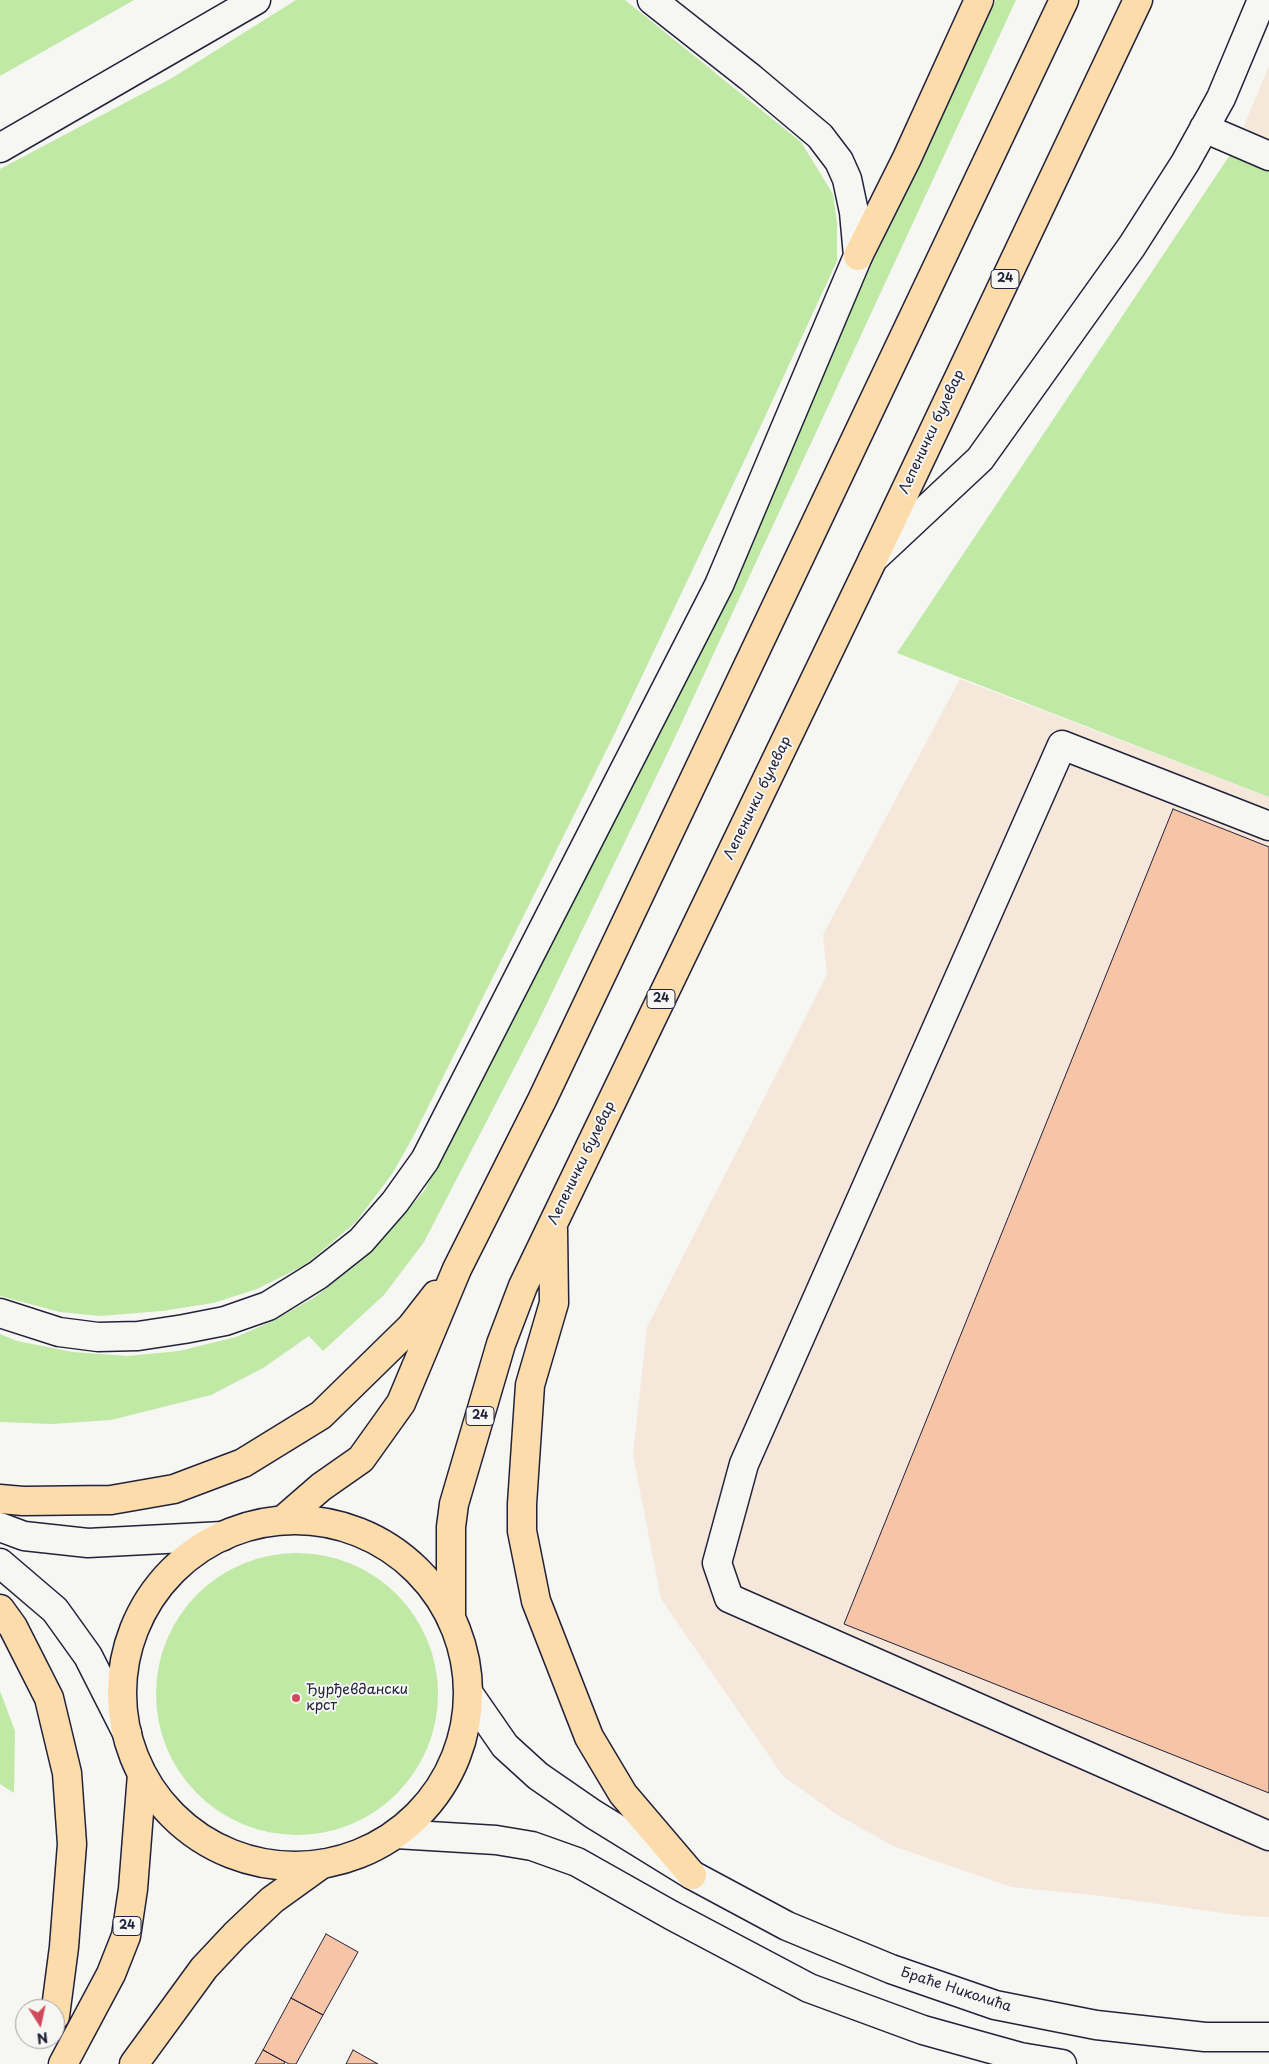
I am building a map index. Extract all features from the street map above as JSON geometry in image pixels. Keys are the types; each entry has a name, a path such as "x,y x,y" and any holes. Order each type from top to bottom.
{"main road":[{"path":"858,256 906,158 979,0"},
{"name":"24","path":"283,1520 321,1487 361,1459 401,1403 456,1269 542,1100 1064,0"},
{"name":"Лепенички булевар","path":"451,1617 451,1527 454,1504 501,1344 523,1286 873,559 1138,0"},
{"path":"552,1225 554,1302 530,1385 522,1504 522,1531 536,1600 589,1737 623,1794 692,1876"},
{"path":"0,1499 23,1502 110,1500 174,1489 243,1463 321,1416 410,1327 456,1269"},
{"name":"24","path":"283,1520 312,1521 341,1526 369,1536 417,1569 436,1592 451,1617 464,1654 469,1694 460,1748 449,1773 435,1796 417,1816 396,1834 360,1853 322,1864 293,1866 258,1862 217,1848 199,1837 166,1809 142,1774 127,1733 122,1709 122,1686 130,1639 140,1617 166,1578 196,1552 223,1536 242,1528 283,1520"},
{"path":"0,1609 13,1626 49,1698 66,1773 72,1844 64,1947 57,1999"},
{"name":"24","path":"63,2064 110,1974 126,1936 133,1889 142,1774"},
{"name":"24","path":"134,2064 204,1968 235,1935 272,1900 322,1864"},
{"path":"49,2064 51,2049"}],"street":[{"path":"0,148 256,0"},
{"path":"0,1313 59,1332 98,1337 138,1336 225,1321 268,1306 318,1276 361,1242 395,1202 425,1160 719,585 858,256 854,212 847,179 839,161 820,136 751,78 652,0"},
{"path":"873,559 980,459 1132,246 1185,163 1221,98 1262,0"},
{"path":"1204,128 1269,156"},
{"path":"1269,826 1062,745 744,1464 717,1563 729,1598 1269,1836"},
{"path":"0,1527 24,1536 88,1543 223,1536"},
{"path":"0,1563 56,1610 88,1656 127,1733"},
{"name":"Браће Николића","path":"469,1694 505,1746 538,1776 593,1814 692,1876 787,1926 891,1969 995,2005 1096,2025 1205,2037 1269,2037"},
{"path":"396,1834 496,1840 532,1846 577,1862 670,1915 809,1988 924,2030 1020,2057 1062,2064"}],"shaded area":[{"path":"1269,66 1269,165 1234,149"},
{"path":"960,679 1269,797 1269,1917 1245,1916 1094,1895 1011,1887 893,1846 836,1814 783,1776 661,1599 633,1455 647,1327 827,975 823,935"}],"green space":[{"path":"0,0 134,0 0,76"},
{"path":"296,0 625,0 801,142 833,194 837,223 837,261 614,735 413,1137 392,1174 356,1222 305,1265 257,1289 213,1303 162,1311 100,1316 60,1312 0,1296 0,169 172,78"},
{"path":"996,0 1016,0 670,748 537,1024 424,1242 384,1295 323,1351 309,1336 263,1368 211,1395 111,1420 52,1424 0,1422 0,1334 17,1341 73,1352 127,1356 179,1351 236,1337 275,1320 315,1297 365,1258 424,1191 476,1090 670,693"},
{"path":"1234,149 1269,165 1269,797 897,653"},
{"path":"311,1553 325,1555 364,1569 397,1594 422,1627 436,1666 438,1694 436,1722 422,1761 397,1794 364,1819 338,1829 311,1835 283,1835 269,1833 230,1819 207,1803 188,1784 172,1761 158,1722 156,1680 158,1666 172,1627 188,1604 207,1585 230,1569 269,1555"},
{"path":"0,1691 15,1731 14,1793 0,1784"}],"building":[{"path":"1173,809 1269,847 1269,1793 844,1624"},
{"path":"326,1934 358,1952 323,2015 291,1998"},
{"path":"291,1998 323,2015 296,2064 289,2064 263,2050"},
{"path":"263,2050 285,2062 284,2064 255,2064"},
{"path":"353,2050 378,2064 346,2064"}],"place":[{"name":"Ђурђевдански крст","path":"296,1698"}]}
